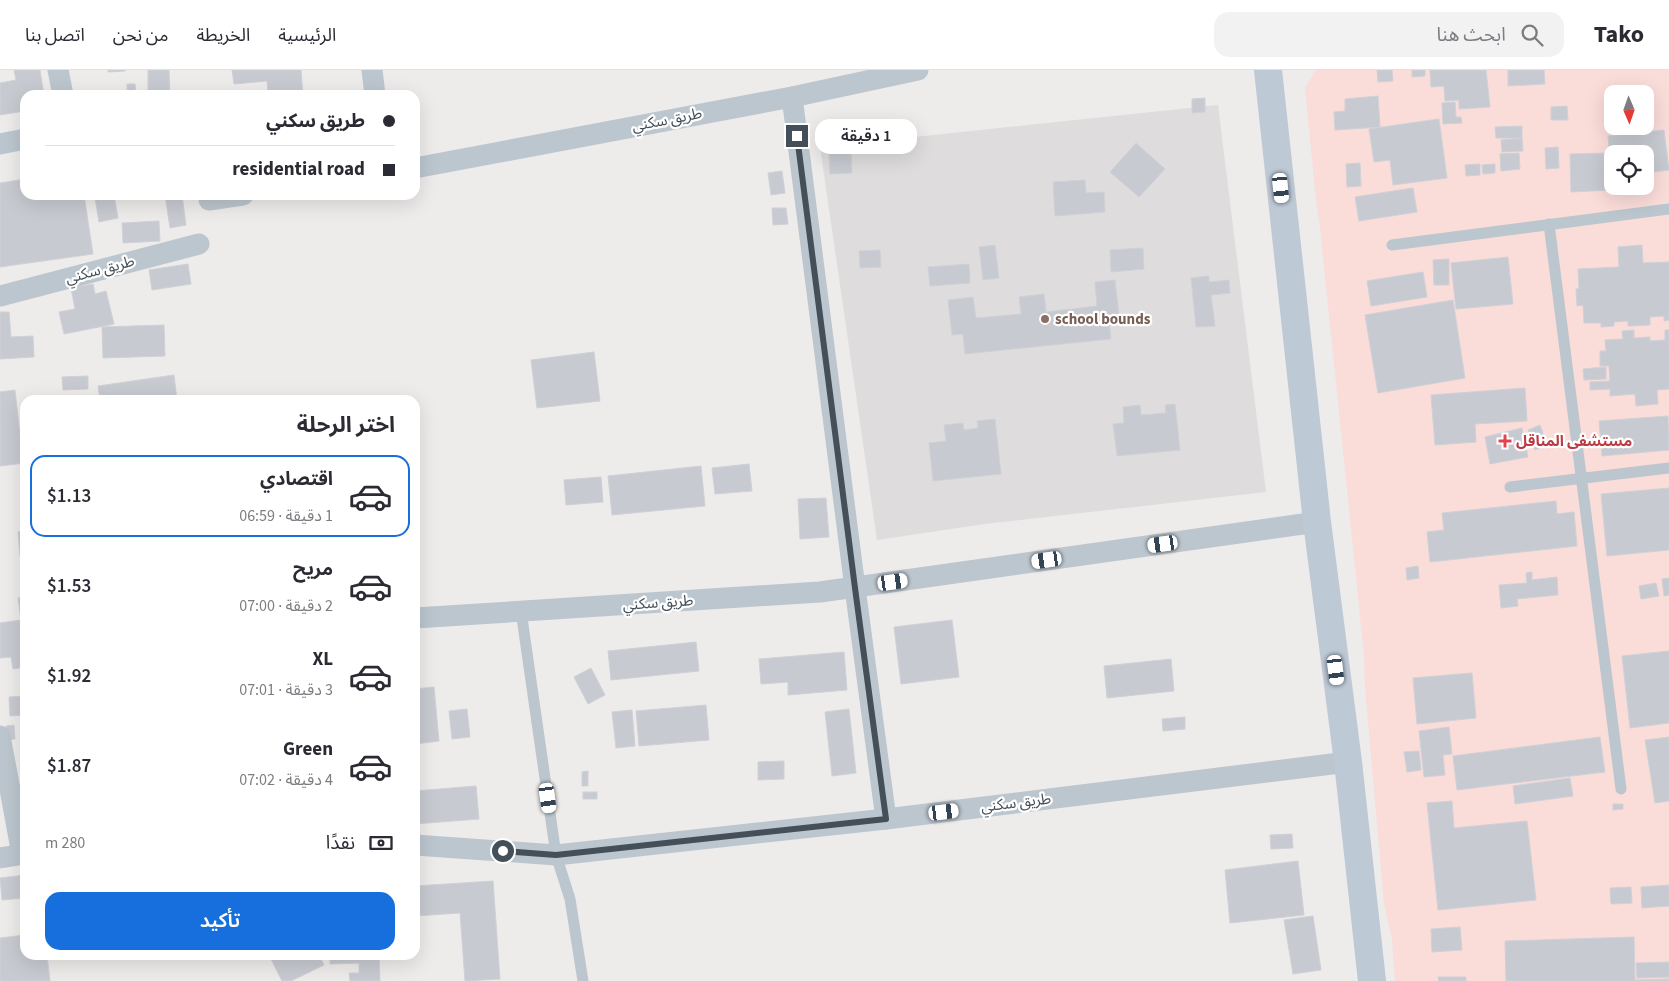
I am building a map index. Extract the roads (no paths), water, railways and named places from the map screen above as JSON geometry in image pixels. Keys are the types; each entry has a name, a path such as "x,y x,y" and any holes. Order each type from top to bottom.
{"street":[{"path":"58,70 63,90"},
{"path":"372,70 374,90"},
{"name":"طريق سكني","path":"420,167 792,97 918,70"},
{"path":"1268,70 1317,522 1348,762 1372,981"},
{"path":"792,97 886,819"},
{"path":"0,144 20,140"},
{"name":"طريق سكني","path":"0,296 199,244"},
{"name":"طريق سكني","path":"420,618 820,592 1317,522"},
{"path":"0,736 20,834"},
{"name":"طريق سكني","path":"420,845 556,855 886,819 1348,762"},
{"path":"0,858 20,855"}],"lane":[{"path":"1392,245 1669,209"},
{"path":"1549,224 1621,789"},
{"path":"1510,486 1669,468"},
{"path":"521,612 556,855 570,899 583,981"}],"place":[{"name":"school bounds","path":"1045,319"},
{"name":"مستشفى المناقل","path":"1505,441"}]}
